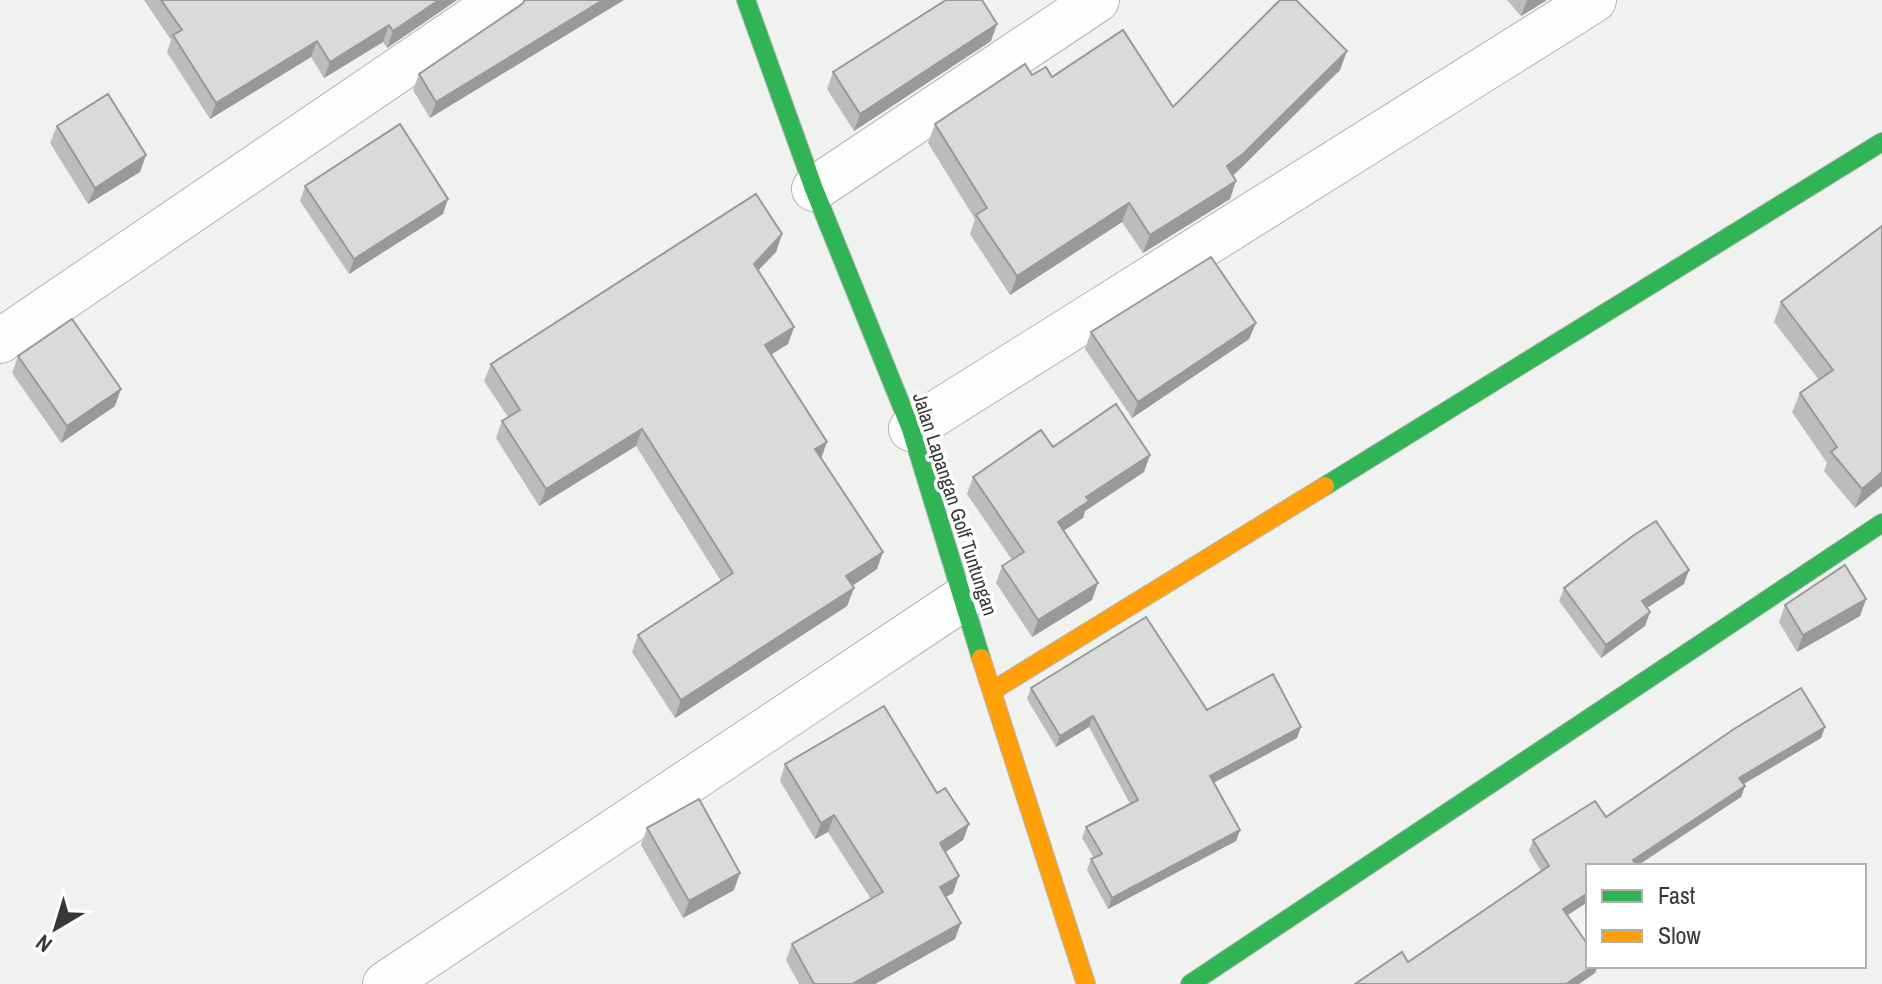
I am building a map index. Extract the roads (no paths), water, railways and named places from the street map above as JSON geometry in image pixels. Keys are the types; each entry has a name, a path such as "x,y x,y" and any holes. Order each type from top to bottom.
{"street":[{"path":"0,341 501,0"},
{"name":"Jalan Lapangan Golf Tuntungan","path":"746,0 814,189 911,429 962,599 1086,984"},
{"path":"814,189 1097,0"},
{"path":"911,429 1594,0"},
{"path":"992,691 1882,142"},
{"path":"1190,984 1882,523"},
{"path":"385,984 962,599"}]}
